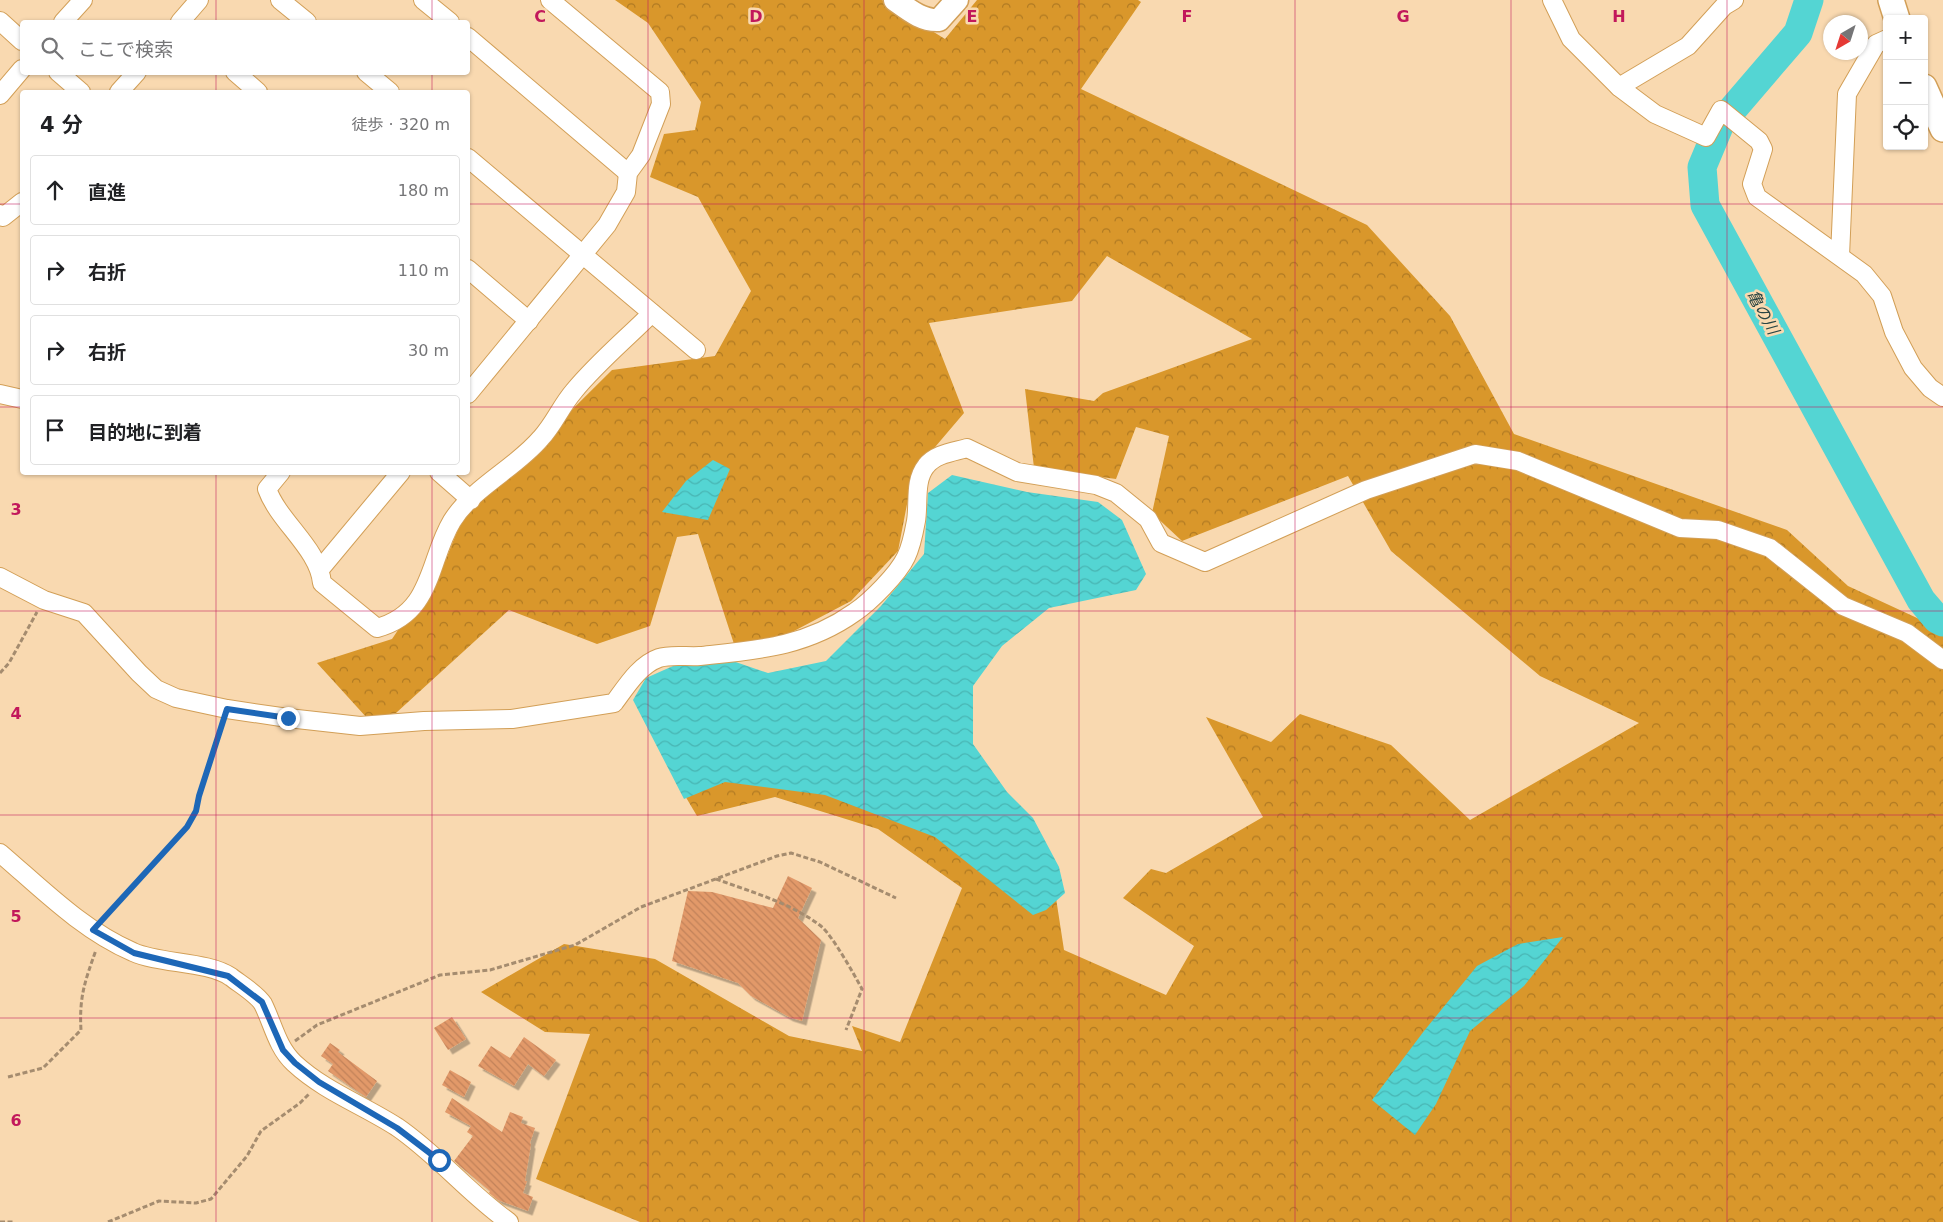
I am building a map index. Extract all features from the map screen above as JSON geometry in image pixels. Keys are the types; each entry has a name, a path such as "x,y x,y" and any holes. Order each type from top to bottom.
{"main road":[{"path":"1891,0 1896,15"},
{"path":"1928,96 1943,129"}],"street":[{"path":"65,20 83,0"},
{"path":"182,20 199,0"},
{"path":"280,0 305,20"},
{"path":"423,0 448,20"},
{"path":"470,387 529,321 607,225 626,192 628,173 641,155 661,104 660,92 550,0"},
{"path":"895,0 919,16 930,20 939,20 957,0"},
{"path":"1552,0 1571,39 1619,87 1655,114 1706,137 1721,110 1759,141 1763,149 1752,184 1757,197 1864,274 1882,296 1894,332 1913,368 1930,388 1943,397"},
{"path":"1619,87 1688,46 1724,6 1734,0"},
{"path":"0,21 20,39"},
{"path":"470,40 628,173"},
{"path":"1840,256 1847,94 1876,44 1883,41"},
{"path":"0,95 20,71"},
{"path":"61,75 79,90"},
{"path":"122,90 134,75"},
{"path":"238,75 256,90"},
{"path":"370,75 388,90"},
{"path":"470,160 696,350"},
{"path":"0,214 3,217 20,204"},
{"path":"470,271 529,321"},
{"path":"279,475 267,489 272,502 321,568 322,583 377,628 391,624 412,608 430,579 453,520 471,500 541,439 574,391 652,313"},
{"path":"0,394 20,399"},
{"path":"0,577 44,600 84,613 138,673 156,689 176,698 227,709 360,726 424,721 512,719 614,703 644,666 660,657 685,658 772,648 806,638 853,614 872,599 906,558 916,519 915,509 919,483 925,467 934,458 967,448 1017,472 1096,485 1116,493 1148,519 1161,543 1205,562 1375,487 1475,454 1518,461 1680,528 1718,530 1770,548 1843,606 1908,633 1943,660"},
{"path":"321,568 399,475"},
{"path":"443,475 471,500"},
{"path":"0,853 97,933 134,953 228,976 262,1002 283,1050 295,1063 319,1082 397,1128 439,1160 492,1210 509,1222"}],"path":[{"path":"0,673 9,663 44,600"},
{"path":"8,1077 43,1068 81,1030 80,1004 82,989 97,933 187,827 196,811 227,709"},
{"path":"283,1050 317,1025 440,974 490,970 575,945 641,907 777,856 792,853 820,862 896,898"},
{"path":"715,879 769,898 801,914 823,928 862,989 846,1030"},
{"path":"108,1222 159,1201 196,1203 211,1200 247,1156 261,1131 300,1103 319,1082"},
{"path":"0,1222 14,1222"}],"green space":[{"path":"615,0 882,0 945,39 977,0 1138,0 1141,2 1081,89 1367,225 1450,316 1514,434 1787,530 1848,586 1943,630 1943,1222 640,1222 536,1179 590,1034 545,1032 481,992 564,944 655,959 789,1036 862,1051 852,1026 900,1042 962,888 878,829 775,797 697,816 681,789 768,761 937,816 1056,898 1064,950 1166,995 1194,946 1123,898 1151,869 1166,873 1263,817 1206,717 1271,742 1300,714 1391,745 1470,820 1639,723 1540,676 1391,551 1348,476 1182,541 1152,513 1169,436 1136,427 1116,479 1034,468 1025,389 1094,401 1103,393 1252,339 1107,256 1072,301 929,323 964,413 913,473 898,551 851,601 777,640 734,644 698,534 677,537 650,626 597,644 509,610 396,713 367,718 317,663 392,639 446,559 462,519 612,370 715,356 751,291 698,197 650,177 664,134 695,130 701,102 648,23"}],"water":[{"path":"713,460 730,469 708,520 662,512 686,481"},
{"path":"952,475 1027,492 1098,502 1122,520 1146,574 1136,590 1049,608 1002,646 973,686 973,744 1007,792 1033,818 1059,867 1065,893 1046,910 1033,915 935,837 825,795 725,782 684,799 633,700 646,678 673,666 724,658 768,673 826,661 881,606 924,554 928,493"},
{"path":"1563,937 1524,986 1470,1031 1436,1104 1415,1135 1372,1100 1424,1031 1477,966 1518,944"}],"building":[{"path":"788,876 812,888 798,918 821,940 802,1021 789,1017 751,996 738,983 672,961 688,891 712,892 773,908"},
{"path":"452,1017 466,1039 448,1050 434,1028"},
{"path":"524,1037 556,1060 544,1076 528,1064 514,1086 478,1066 491,1046 510,1058"},
{"path":"330,1043 340,1050 338,1052 377,1081 366,1097 328,1071 333,1064 321,1056"},
{"path":"450,1070 471,1082 464,1097 442,1085"},
{"path":"452,1098 502,1132 510,1112 523,1117 521,1123 535,1128 530,1143 525,1181 527,1181 523,1193 533,1197 528,1211 498,1200 454,1161 473,1136 467,1132 471,1126 445,1112"}],"waterway":[{"name":"亀の川","path":"1809,0 1798,33 1720,124 1702,167 1705,205 1921,600 1937,619 1943,622"}],"route":[{"path":"288,718 227,709 196,811 187,827 93,930 134,953 212,970 228,976 262,1002 271,1027 283,1050 295,1063 319,1082 397,1128 439,1160"}]}
